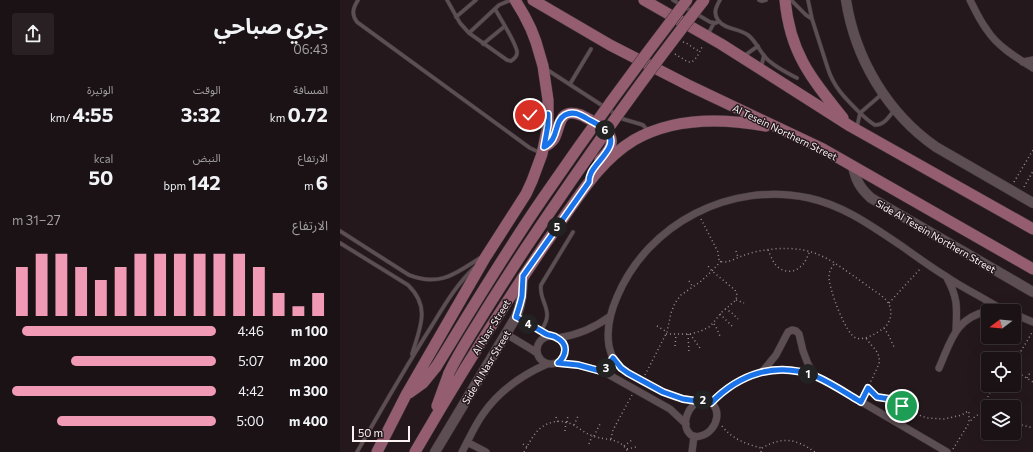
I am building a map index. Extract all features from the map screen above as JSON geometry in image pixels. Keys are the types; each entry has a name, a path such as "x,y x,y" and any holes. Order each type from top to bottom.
{"main road":[{"path":"377,452 406,395 487,256 526,194 543,150 548,125 548,100 543,66 531,28 515,0"},
{"name":"Al Tesein Northern Street","path":"533,0 610,45 695,88 823,149 1033,269"},
{"path":"644,0 742,57 853,128 1033,229"},
{"path":"406,395 422,383 436,367 492,276 542,200 639,63 687,0"},
{"path":"434,418 440,395 449,373 505,280 552,209 624,107 704,0"},
{"path":"785,0 789,25 795,45 806,69 821,91 853,128"},
{"path":"543,150 553,140 562,118 568,114 581,114 604,129 611,138 611,145 592,171 589,182"},
{"name":"Al Nasr Street","path":"415,452 434,418 523,276 589,182 614,154 634,140 666,127 678,124 701,121 756,124 780,128"}],"street":[{"path":"846,0 858,45 870,71 883,93 912,128 922,138 936,147 1033,203"},
{"path":"970,0 987,32 1003,48 1033,68"},
{"path":"1023,62 1033,60"},
{"name":"Side Al Tesein Northern Street","path":"853,166 858,183 863,191 871,198 1033,292"},
{"path":"697,401 691,406 688,412 686,424 688,431 694,436 699,436 709,432 715,423 717,412 715,407 707,401 683,399 663,392 621,368 613,358 608,340 609,317 628,275 639,259 652,245 681,221 715,204 752,196 771,194 809,198 827,203 845,210 862,220 947,278 993,304"},
{"name":"Side Al Nasr Street","path":"435,452 516,317 522,296 523,276"},
{"path":"947,278 953,288 956,299 956,330"},
{"path":"939,368 956,330 966,320 981,312"},
{"path":"516,317 549,336 558,338 590,329 609,317"},
{"path":"1021,317 1033,322"},
{"path":"762,372 776,355 788,332 792,330 799,334 803,351 815,376"},
{"path":"506,334 537,353"},
{"path":"549,336 543,338 539,342 537,348 537,353 542,362 552,365 558,363 578,365 604,372 670,409 686,424"},
{"path":"558,338 565,348 565,354 558,363"},
{"path":"604,372 613,358"},
{"path":"462,452 482,415 498,397 516,381 547,364"},
{"path":"711,403 720,394 739,380 750,376 775,370 802,372 824,380 947,452"},
{"path":"692,452 694,436"},
{"path":"467,442 486,452"}],"lane":[{"path":"358,0 353,10 354,18 357,22 530,148 543,150"},
{"path":"448,0 456,17 469,33 510,61 516,56 517,50 505,26 494,9"},
{"path":"456,17 476,0"},
{"path":"469,33 501,3 511,0"},
{"path":"673,0 714,23"},
{"path":"720,0 716,10 716,16 719,21 726,26 748,35 753,39 770,61 797,78"},
{"path":"759,0 766,0"},
{"path":"791,0 812,19"},
{"path":"808,0 812,19 828,68 834,83 843,96 872,124 878,125 884,122 895,109"},
{"path":"707,36 714,23 719,21"},
{"path":"483,44 505,26"},
{"path":"742,57 758,46"},
{"path":"570,84 590,50"},
{"path":"760,69 764,55"},
{"path":"543,66 623,119 643,125 650,133"},
{"path":"853,128 860,113 883,93"},
{"path":"517,108 533,116 548,114"},
{"path":"340,231 409,275 426,280 443,279 451,276 487,256"},
{"path":"541,331 547,314 540,293 541,285 573,232"},
{"path":"340,243 408,285 416,294 421,305 422,321 410,359"},
{"path":"357,452 410,359 453,292 469,273 487,256"}],"path":[{"path":"674,53 688,62 692,62 698,57 700,52 682,41 678,43"},
{"path":"1010,189 1033,150"},
{"path":"1019,194 1033,171"},
{"path":"698,212 718,252 719,260 721,261"},
{"path":"721,261 726,262 738,257 768,250 789,248 810,251 823,256 835,263 883,297 890,308 890,319 884,328 866,338 857,339 850,334 839,312 828,282 828,274 835,263"},
{"path":"768,250 775,264 784,271 800,268 810,251"},
{"path":"736,251 738,257"},
{"path":"642,380 667,333 671,312 675,303 681,295 712,271 721,261"},
{"path":"888,303 925,263"},
{"path":"658,326 667,333 676,335 701,331 714,323 720,314 736,300 737,295 735,290 708,266"},
{"path":"689,281 693,287"},
{"path":"736,300 744,303"},
{"path":"725,309 731,312 738,319"},
{"path":"720,314 733,328"},
{"path":"714,323 720,336"},
{"path":"884,328 894,347"},
{"path":"1020,352 1033,331"},
{"path":"689,334 700,348"},
{"path":"689,334 689,352"},
{"path":"675,346 676,335"},
{"path":"861,402 880,359 877,351 866,338"},
{"path":"1027,378 1031,371"},
{"path":"1021,376 1033,382"},
{"path":"868,388 877,397 890,399 916,414 927,418 944,419 970,412 969,422"},
{"path":"611,439 613,430 635,390"},
{"path":"951,452 969,422 981,413"},
{"path":"565,431 568,415"},
{"path":"574,425 578,416"},
{"path":"556,417 558,422"},
{"path":"716,418 723,428 733,437 744,443 762,448 779,441 790,440 805,445 815,452"},
{"path":"524,452 538,429 547,424 558,422 566,422 574,425 593,436 611,439 624,446 628,452"},
{"path":"589,444 600,424"},
{"path":"1021,425 1033,428"},
{"path":"624,446 632,440"},
{"path":"523,444 527,447"},
{"path":"627,449 636,447"},
{"path":"761,452 762,448"}],"route":[{"path":"530,115 536,116 548,114 548,125 544,147 553,140 562,118 565,115 573,113 581,114 604,129 611,138 611,145 609,149 592,171 589,182 523,276 522,296 516,317 549,336 558,338 562,342 565,348 565,354 558,363 578,365 604,372 613,358 621,368 628,373 663,392 683,399 697,401 702,400 711,403 720,394 739,380 762,372 788,370 815,376 861,402 868,388 870,388 877,397 890,399 902,406"}]}
